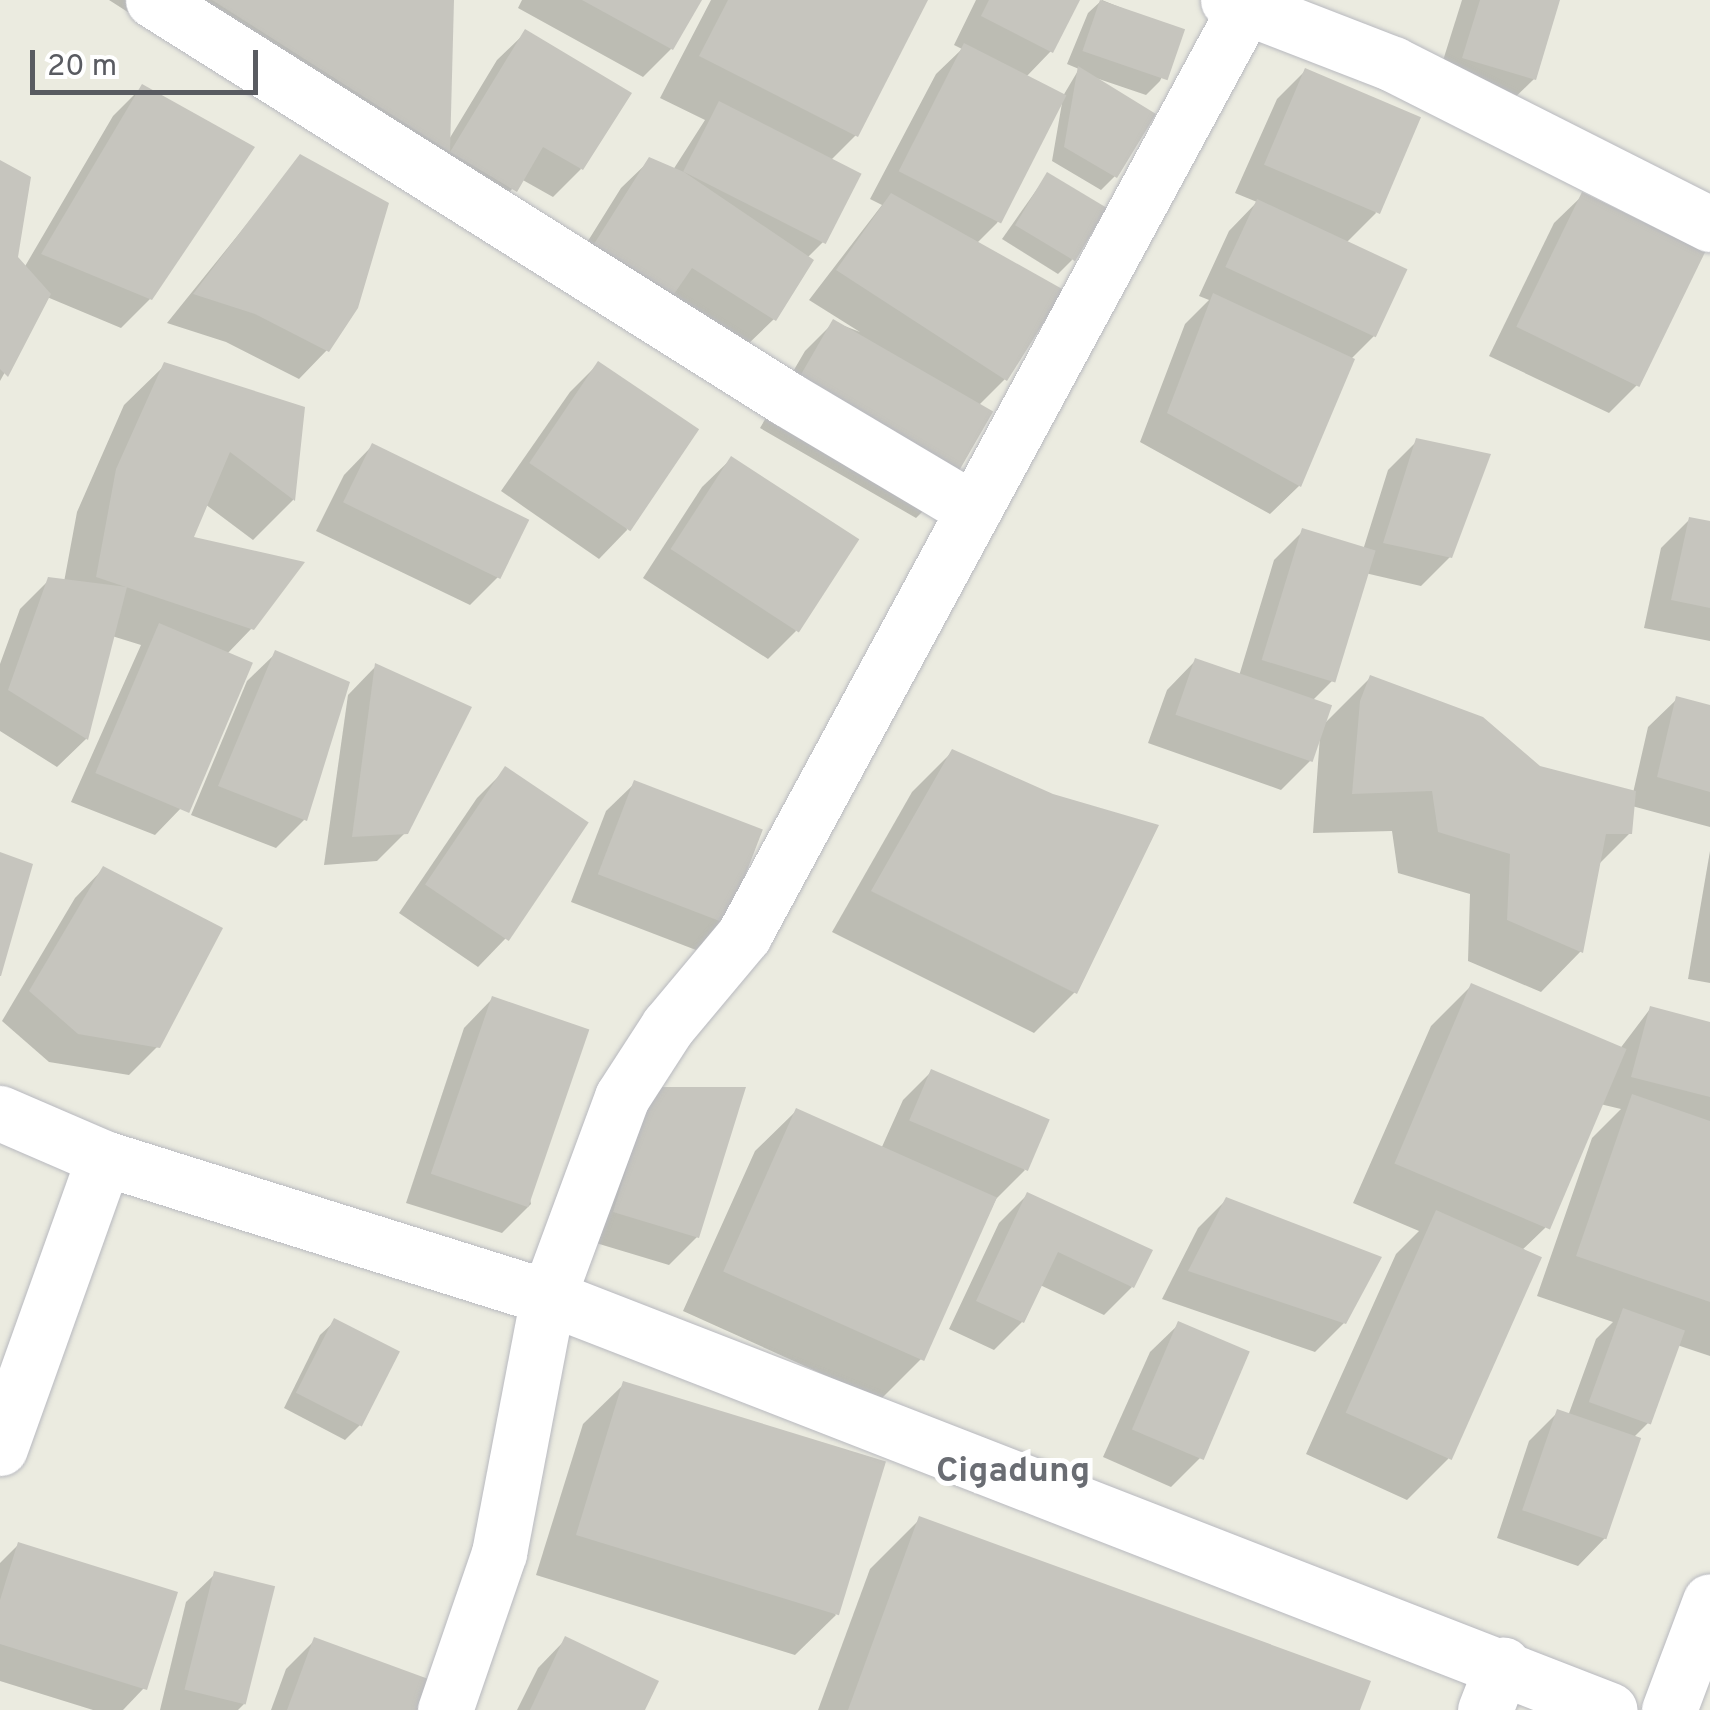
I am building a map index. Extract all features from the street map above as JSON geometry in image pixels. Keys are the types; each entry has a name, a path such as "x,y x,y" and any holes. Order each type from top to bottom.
{"street":[{"path":"154,0 787,400 974,510"},
{"path":"445,1710 499,1554 548,1297 622,1096 668,1026 744,935 974,510 1237,3 1393,64 1710,224"},
{"path":"0,1113 104,1158 548,1297 1494,1687 1610,1710"},
{"path":"0,1448 104,1158"},
{"path":"1669,1710 1710,1602"}],"building":[{"path":"212,0 454,0 450,152"},
{"path":"582,0 702,0 673,50"},
{"path":"728,0 928,0 858,137 699,56"},
{"path":"989,0 1080,0 1053,53 981,16"},
{"path":"1100,0 1185,29 1168,80 1082,51"},
{"path":"1480,0 1560,0 1536,80 1462,58"},
{"path":"525,29 632,93 583,170 543,147 517,192 450,152"},
{"path":"964,43 1066,95 1001,224 899,171"},
{"path":"1078,66 1156,114 1117,178 1064,147"},
{"path":"1305,68 1421,117 1380,214 1264,165"},
{"path":"142,84 255,147 152,300 41,254"},
{"path":"719,101 862,174 826,244 683,171"},
{"path":"300,154 389,203 358,308 329,352 255,314 193,294"},
{"path":"649,157 684,172 814,260 776,321 692,268 674,294 594,244"},
{"path":"0,160 31,177 18,257 51,294 8,377 0,369"},
{"path":"1047,172 1107,208 1075,261 1015,225"},
{"path":"1582,192 1705,252 1639,387 1516,327"},
{"path":"891,193 1064,290 1007,381 836,270"},
{"path":"1257,199 1407,269 1376,337 1225,267"},
{"path":"1213,293 1355,359 1301,487 1167,413"},
{"path":"833,319 993,412 947,491 787,399"},
{"path":"598,361 699,429 630,531 529,463"},
{"path":"164,362 305,407 295,501 230,452 194,537 305,562 254,630 96,577 116,469"},
{"path":"1416,438 1491,454 1452,558 1383,543"},
{"path":"372,443 529,520 500,579 343,502"},
{"path":"731,456 859,539 799,632 671,549"},
{"path":"1689,517 1710,521 1710,608 1671,600"},
{"path":"1302,528 1376,551 1335,682 1262,660"},
{"path":"48,577 127,587 88,740 8,690"},
{"path":"159,623 253,663 189,813 95,773"},
{"path":"275,650 350,682 307,821 218,786"},
{"path":"1195,658 1332,705 1313,762 1175,715"},
{"path":"375,663 472,707 408,834 352,837"},
{"path":"1370,675 1483,717 1540,766 1636,791 1632,834 1606,834 1583,953 1507,920 1510,854 1438,832 1432,791 1352,794 1360,701"},
{"path":"1676,696 1710,705 1710,792 1657,777"},
{"path":"952,749 1053,794 1159,825 1077,994 871,891"},
{"path":"505,766 589,822 509,941 425,885"},
{"path":"634,780 763,829 727,924 598,874"},
{"path":"0,852 33,864 1,976 0,976"},
{"path":"103,866 223,928 160,1048 78,1034 29,991"},
{"path":"1471,983 1627,1049 1550,1229 1394,1163"},
{"path":"492,996 589,1030 528,1207 431,1174"},
{"path":"1650,1006 1710,1022 1710,1097 1631,1077"},
{"path":"931,1069 1050,1119 1028,1171 909,1121"},
{"path":"652,1087 746,1087 699,1238 613,1212"},
{"path":"1632,1094 1710,1121 1710,1302 1576,1256"},
{"path":"796,1108 997,1197 924,1361 723,1272"},
{"path":"1027,1192 1153,1250 1134,1288 1058,1252 1024,1323 976,1301"},
{"path":"1226,1197 1382,1257 1346,1324 1188,1271"},
{"path":"1436,1210 1542,1257 1452,1460 1346,1413"},
{"path":"1623,1308 1685,1331 1651,1425 1589,1402"},
{"path":"334,1318 400,1352 362,1426 296,1393"},
{"path":"1178,1321 1250,1351 1204,1460 1132,1430"},
{"path":"623,1381 886,1461 839,1615 576,1535"},
{"path":"1557,1409 1641,1438 1606,1539 1522,1510"},
{"path":"919,1516 1371,1681 1360,1710 848,1710"},
{"path":"18,1542 178,1592 147,1690 0,1644 0,1600"},
{"path":"214,1571 275,1586 246,1705 184,1689"},
{"path":"565,1636 659,1681 645,1710 530,1710"},
{"path":"314,1637 442,1684 432,1710 287,1710"}],"district":[{"name":"Cigadung","path":"1013,1472"}]}
